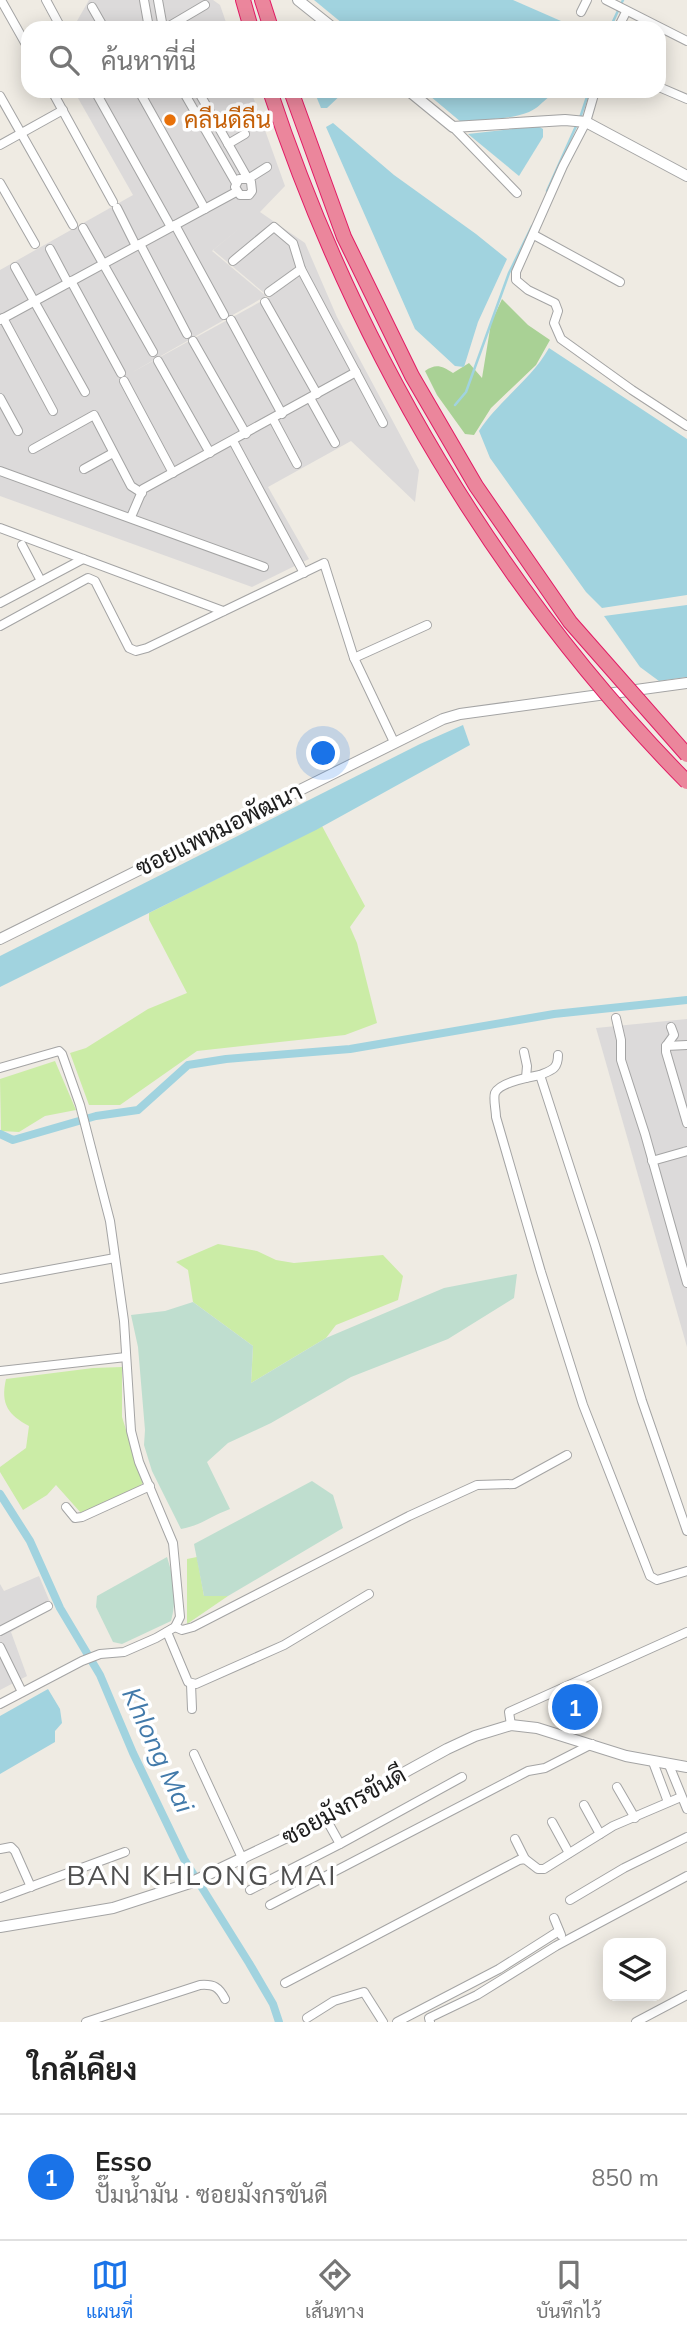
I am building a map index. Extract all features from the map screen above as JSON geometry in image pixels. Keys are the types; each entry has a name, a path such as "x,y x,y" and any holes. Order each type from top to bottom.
{"highway":[{"path":"243,0 249,21"},
{"path":"262,0 269,21"},
{"path":"272,98 325,240 356,307 428,442 498,553 553,629 651,746 687,782"},
{"path":"294,98 344,237 412,376 476,486 570,622 687,755"}],"street":[{"path":"1,0 21,36"},
{"path":"46,0 57,21"},
{"path":"144,0 148,21"},
{"path":"158,0 162,21"},
{"path":"299,0 324,21"},
{"path":"581,12 587,0"},
{"path":"606,0 646,21"},
{"path":"176,21 205,5"},
{"path":"92,7 100,21"},
{"path":"619,21 621,9"},
{"path":"666,31 687,41"},
{"path":"666,90 687,99"},
{"path":"0,96 73,225"},
{"path":"56,98 246,434"},
{"path":"99,98 282,414"},
{"path":"143,98 205,209"},
{"path":"187,98 240,195 249,195 253,186 202,98"},
{"path":"418,98 453,127 517,192"},
{"path":"593,98 586,122 563,166 516,272 516,280 528,290 555,303 558,311 554,323 561,339 687,426"},
{"path":"0,145 63,110"},
{"path":"453,127 565,120 586,122 687,176"},
{"path":"208,133 218,126"},
{"path":"228,144 245,134"},
{"path":"53,411 2,319 205,209 236,187 239,179 248,179 267,167"},
{"path":"0,183 35,244"},
{"path":"83,228 153,352"},
{"path":"233,261 274,228 293,243 301,269 383,423"},
{"path":"534,235 620,282"},
{"path":"50,248 173,473"},
{"path":"15,267 85,392"},
{"path":"270,292 301,269"},
{"path":"265,302 335,443"},
{"path":"158,361 210,453"},
{"path":"131,517 143,489 356,372"},
{"path":"0,398 18,431"},
{"path":"33,449 94,415 131,486 142,493"},
{"path":"273,419 297,464"},
{"path":"233,441 304,573"},
{"path":"84,469 113,453"},
{"path":"0,471 264,567"},
{"path":"0,528 223,611"},
{"path":"22,545 41,582"},
{"path":"1,600 83,559"},
{"path":"0,626 89,578 95,581 129,648 136,651 324,563 354,658 394,742"},
{"path":"354,658 427,625"},
{"name":"ซอยแพหมอพัฒนา","path":"0,939 443,719 460,713 687,683"},
{"path":"616,1018 621,1040 621,1060 687,1283"},
{"path":"671,1027 673,1038 666,1046 666,1052 687,1123"},
{"path":"666,1046 687,1045"},
{"path":"0,1069 59,1051 64,1058 80,1105 104,1193 115,1258 131,1431 149,1486 175,1550 180,1618 171,1630"},
{"path":"524,1052 526,1078"},
{"path":"558,1055 557,1067 500,1087 495,1092 496,1117 575,1382 650,1576 657,1580 687,1571"},
{"path":"540,1075 638,1386 687,1531"},
{"path":"652,1161 687,1151"},
{"path":"0,1279 115,1258"},
{"path":"0,1371 126,1357"},
{"path":"0,1704 82,1661 100,1654 124,1652 171,1630 192,1627 307,1566 473,1486 514,1484 567,1455"},
{"path":"66,1507 75,1518 82,1517 149,1486"},
{"path":"191,1684 272,1651 369,1594"},
{"path":"0,1631 48,1606"},
{"path":"171,1630 191,1684 192,1709"},
{"path":"511,1725 509,1712 687,1632"},
{"path":"1,1653 22,1692"},
{"name":"ซอยมังกรขันดี","path":"0,1927 113,1908 203,1878 243,1860 447,1749 475,1736 511,1725 537,1728 626,1756 687,1767"},
{"path":"270,1905 528,1771 545,1768 592,1744"},
{"path":"194,1754 243,1860"},
{"path":"653,1762 668,1802"},
{"path":"669,1765 687,1809"},
{"path":"250,1890 462,1777"},
{"path":"617,1787 635,1818"},
{"path":"515,1839 525,1859 538,1869 544,1869 600,1834 681,1797"},
{"path":"584,1805 600,1834"},
{"path":"326,1816 340,1844"},
{"path":"552,1822 569,1853"},
{"path":"570,1900 624,1868 687,1837"},
{"path":"0,1849 11,1847 15,1851 31,1886"},
{"path":"0,1898 125,1852"},
{"path":"285,1983 525,1859"},
{"path":"430,2022 429,2018 477,1995 564,1942 687,1876"},
{"path":"554,1918 564,1942"},
{"path":"397,2022 499,1969 559,1931"},
{"path":"86,2022 200,1985 211,1984 217,1987 225,1998"},
{"path":"307,2018 334,2001 364,1992 383,2022"},
{"path":"636,2022 687,1995"}],"shaded area":[{"path":"89,0 213,0 220,5 226,21 77,21"},
{"path":"78,98 254,98 285,186 260,212 305,243 337,317 419,470 415,502 351,441 268,487 309,559 252,587 0,496 0,270 133,195","holes":["213,250 269,297 131,373 266,296"]},
{"path":"687,1019 687,1347 596,1028"},
{"path":"39,1576 52,1607 11,1632 27,1676 0,1690 0,1584 4,1591"}],"green space":[{"path":"502,299 528,325 550,340 536,365 491,408 474,435 465,434 437,395 425,371 439,366 453,373 469,363 482,378 491,323"},
{"path":"322,826 365,906 350,927 357,943 377,1023 345,1035 197,1051 120,1105 89,1105 70,1053 86,1048 148,1009 187,993 149,920 149,913"},
{"path":"55,1061 76,1110 45,1116 19,1132 1,1131 0,1079"},
{"path":"218,1244 257,1251 276,1260 294,1263 383,1255 403,1276 398,1300 336,1325 326,1338 251,1383 253,1346 193,1302 188,1270 176,1262"},
{"path":"517,1274 514,1298 448,1339 351,1377 271,1423 228,1443 207,1462 230,1509 181,1529 152,1471 144,1445 138,1347 131,1315 165,1311 193,1302 253,1346 251,1383 326,1338 444,1288"},
{"path":"122,1367 122,1417 134,1455 147,1480 121,1500 81,1513 56,1485 47,1495 23,1510 0,1472 0,1467 26,1448 29,1426 11,1413 5,1402 6,1379"},
{"path":"312,1481 333,1495 343,1528 228,1596 204,1596 194,1544"},
{"path":"167,1557 174,1589 171,1621 122,1644 113,1642 96,1607 97,1596"},
{"path":"197,1557 204,1596 228,1596 187,1624 187,1559"}],"water":[{"path":"314,0 513,0 561,21 340,21"},
{"path":"317,98 338,98 327,108 321,108"},
{"path":"432,98 549,98 534,110 521,115 461,122"},
{"path":"333,123 394,175 507,259 478,322 464,367 455,366 415,329 326,127"},
{"path":"538,126 543,129 543,137 519,176 468,134"},
{"path":"549,348 687,439 687,595 602,608 586,592 490,458 479,431"},
{"path":"687,605 687,677 659,681 640,667 604,616"},
{"path":"463,725 470,745 316,830 0,987 0,956 420,744"},
{"path":"48,1689 60,1709 62,1723 55,1731 55,1742 0,1774 0,1716"}],"waterway":[{"path":"613,21 623,0"},
{"path":"580,118 587,98"},
{"path":"547,191 577,124"},
{"path":"455,405 466,392 509,273 532,226"},
{"path":"0,1134 13,1140 96,1116 138,1110 188,1065 226,1059 350,1049 554,1014 687,1000"},
{"name":"Khlong Mai","path":"0,1494 30,1541 60,1608 100,1675 133,1753 184,1859 273,2004 279,2022"}],"place":[{"name":"คลีนดีลีน","path":"170,120"},
{"name":"Esso","path":"575,1707"}],"district":[{"name":"BAN KHLONG MAI","path":"202,1875"}]}
